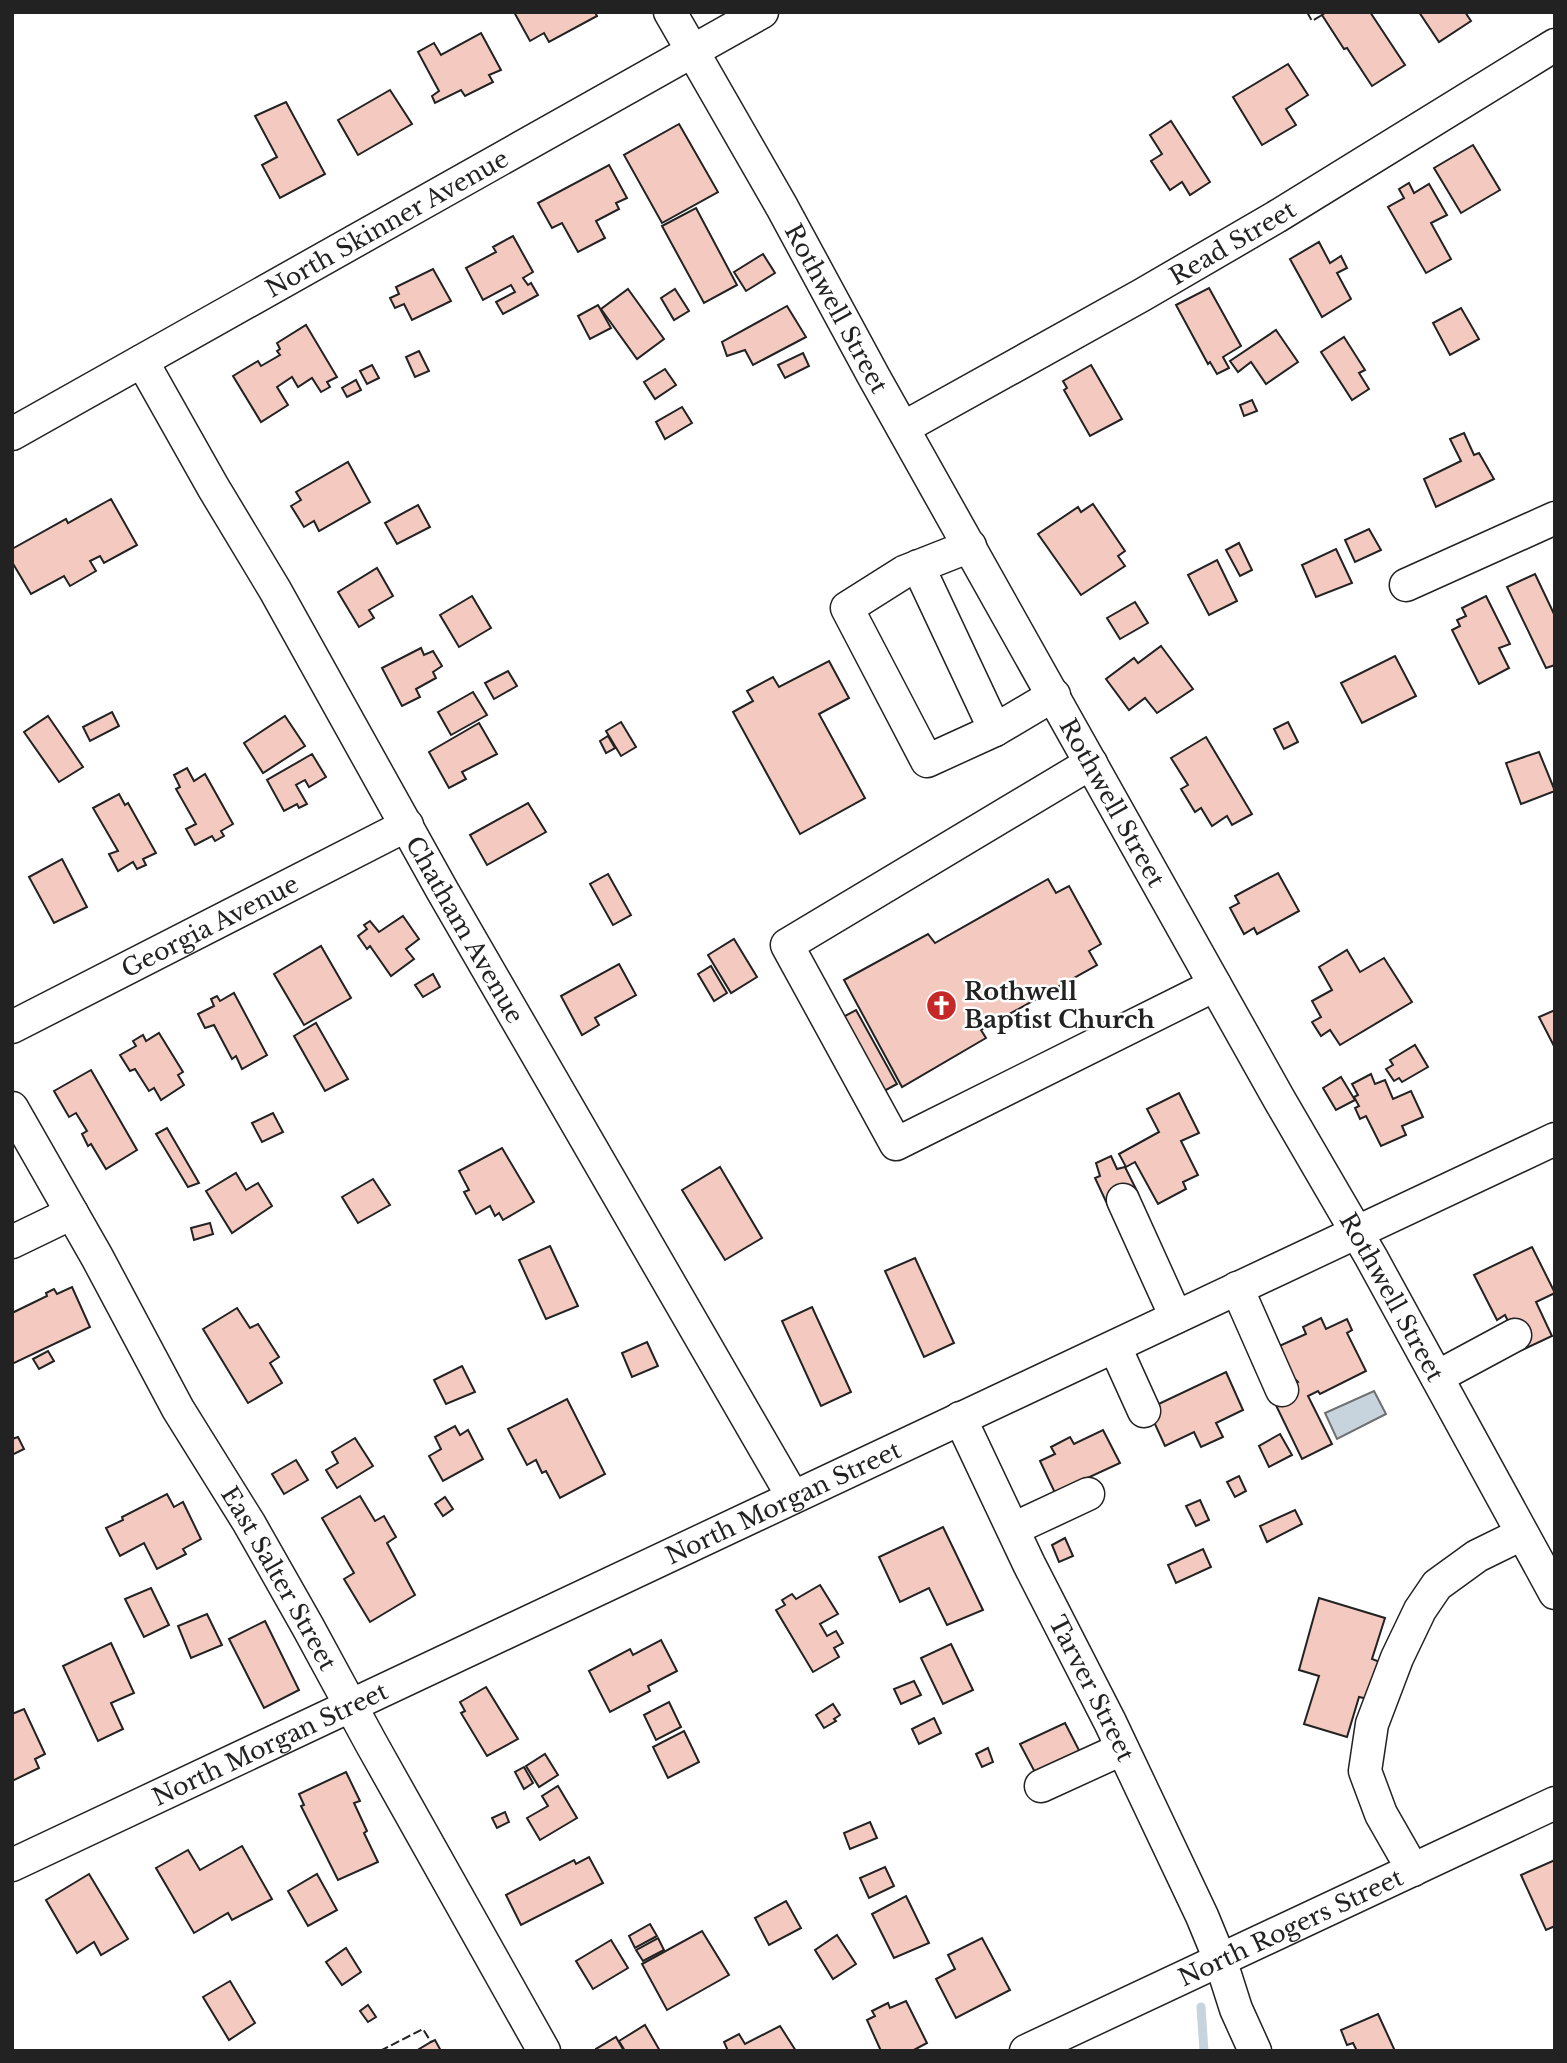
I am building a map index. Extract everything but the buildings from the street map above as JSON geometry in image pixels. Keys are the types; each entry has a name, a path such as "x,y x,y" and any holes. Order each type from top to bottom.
{"street":[{"name":"Rothwell Street","path":"670,12 1356,1232 1555,1593"},
{"name":"North Skinner Avenue","path":"12,434 762,12"},
{"name":"Read Street","path":"903,428 1264,224 1555,46"},
{"name":"Chatham Avenue","path":"142,361 275,590 442,890 793,1497"},
{"path":"1406,585 1555,518"},
{"path":"970,546 904,572 847,608 927,761 995,730 1054,695"},
{"path":"918,566 995,730"},
{"path":"1091,763 787,945 896,1144 1215,985"},
{"name":"Georgia Avenue","path":"12,1027 407,825"},
{"name":"East Salter Street","path":"12,1108 178,1409 249,1523 544,2051"},
{"name":"North Morgan Street","path":"12,1865 1555,1139"},
{"path":"1123,1200 1176,1317"},
{"path":"12,1242 72,1213"},
{"path":"1237,1289 1282,1390"},
{"path":"1437,1377 1515,1335"},
{"path":"1115,1347 1144,1411"},
{"name":"Tarver Street","path":"960,1418 1202,1916 1236,2009 1255,2051"},
{"path":"1013,1529 1088,1494"},
{"path":"1413,1870 1381,1814 1365,1771 1371,1724 1396,1658 1420,1610 1437,1585 1478,1556 1522,1534"},
{"path":"1041,1786 1122,1749"},
{"name":"North Rogers Street","path":"1026,2051 1555,1803"}],"shaded area":[{"path":"1374,1391 1386,1414 1337,1439 1325,1413"}],"waterway":[{"path":"1201,2007 1204,2051"}],"fence":[{"path":"1307,12 1312,21 1322,15"},
{"path":"380,2051 423,2029 431,2042"}],"place":[{"name":"Rothwell Baptist Church","path":"941,1005"}]}
